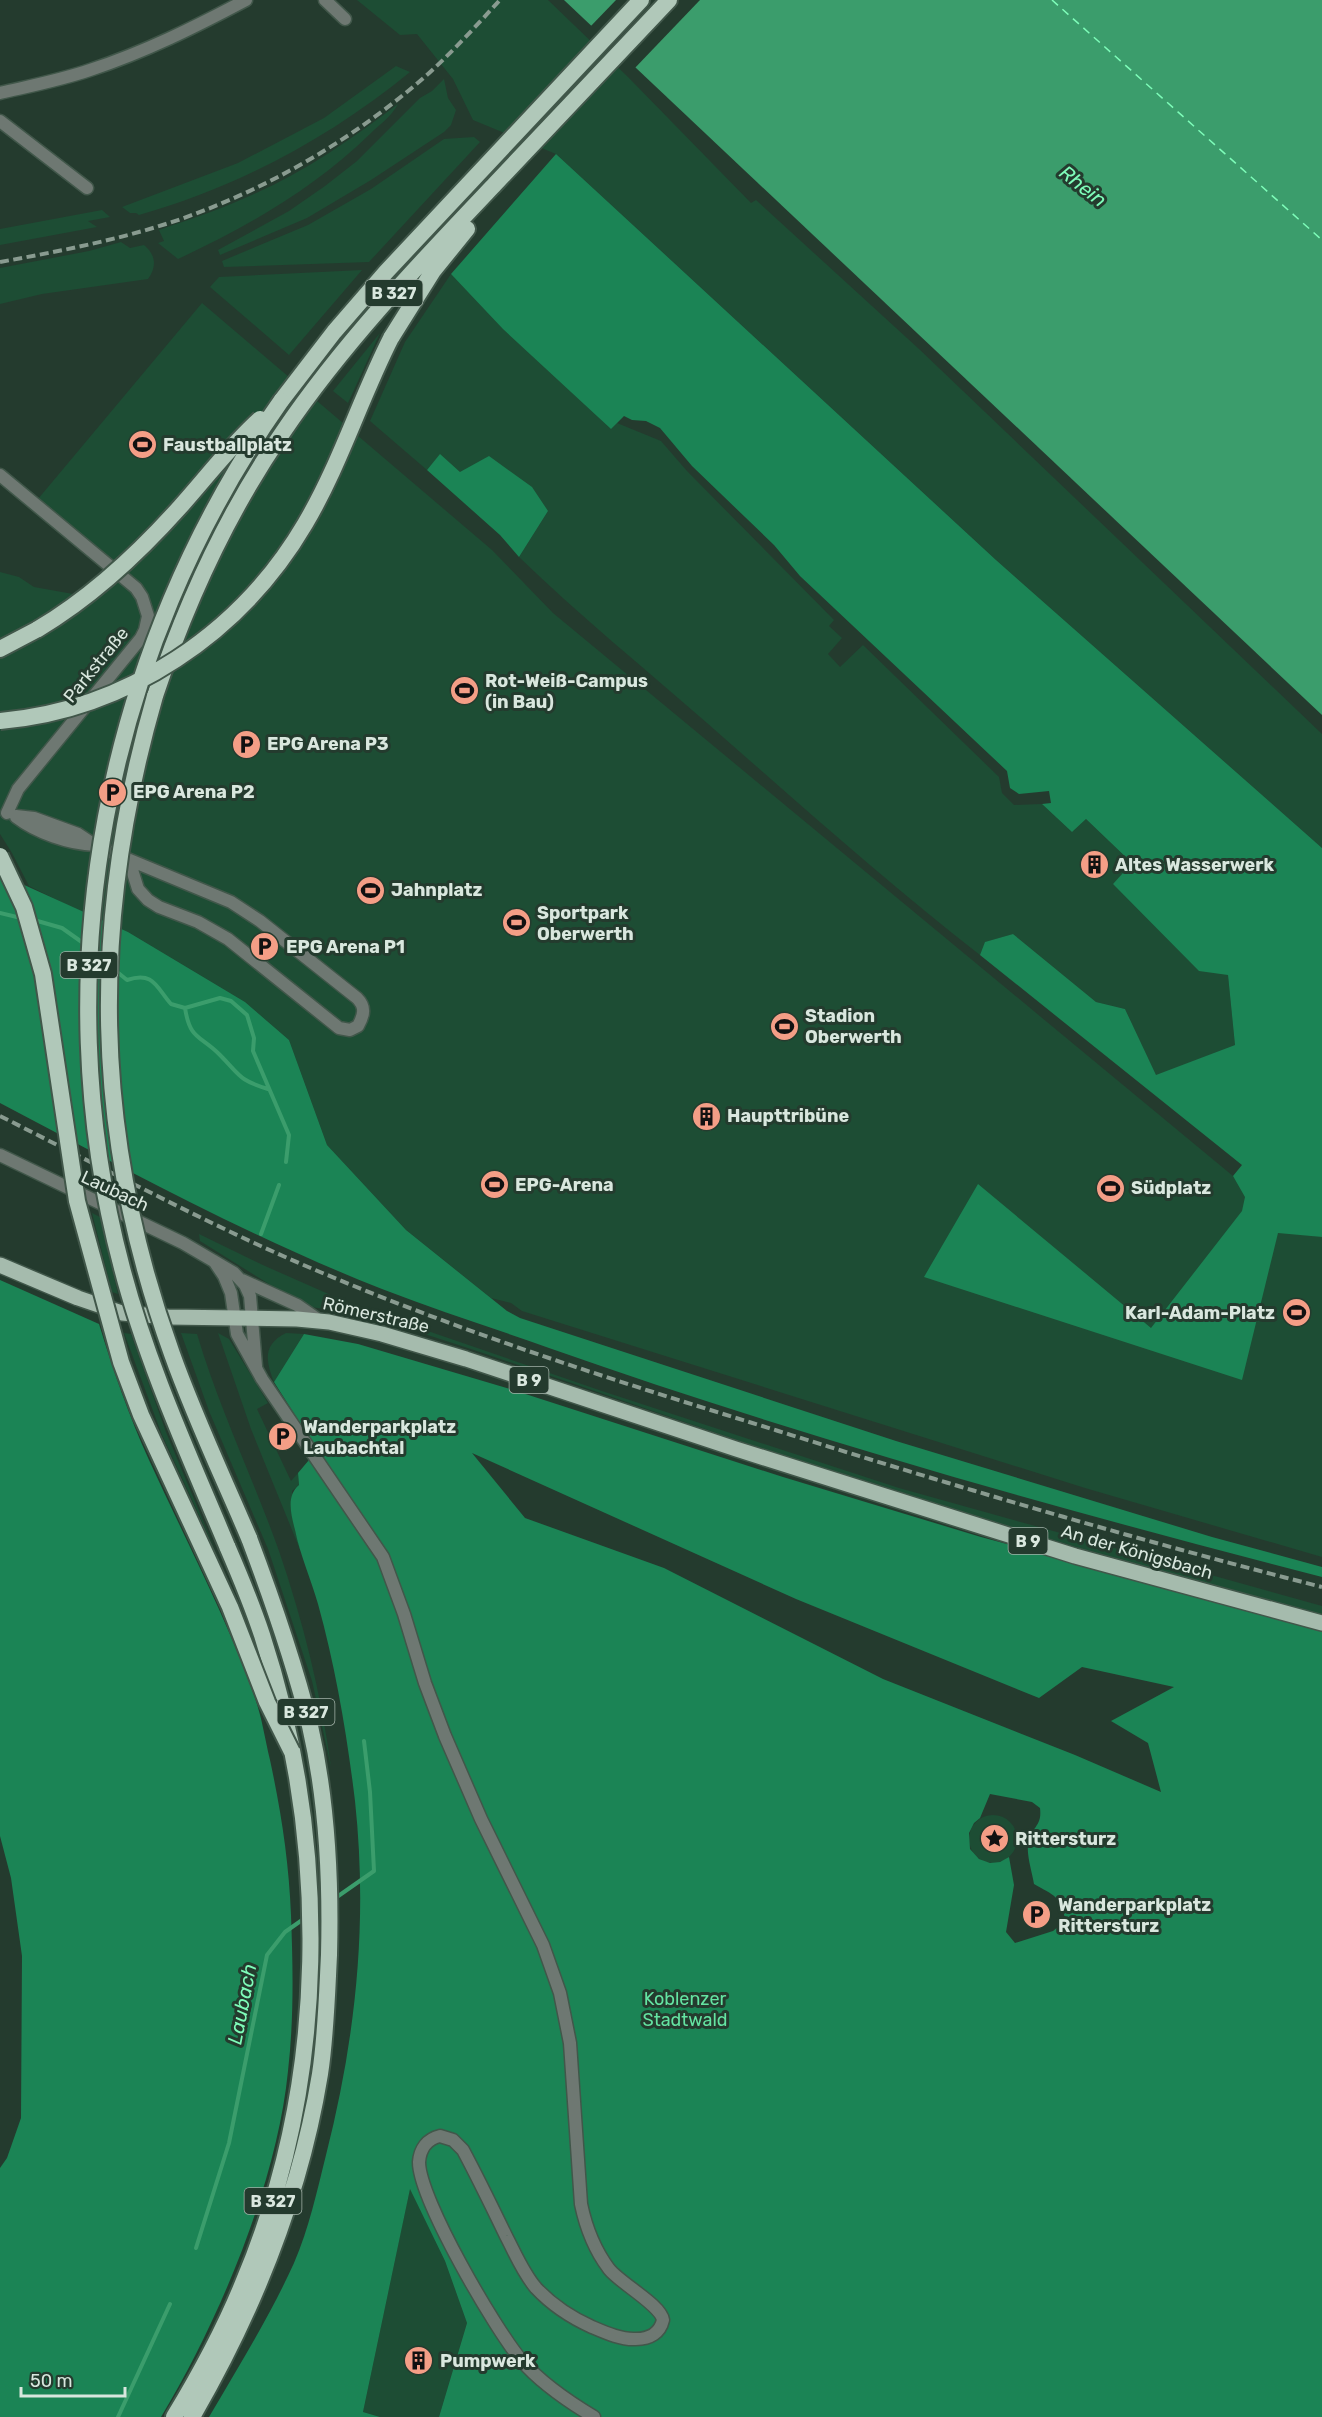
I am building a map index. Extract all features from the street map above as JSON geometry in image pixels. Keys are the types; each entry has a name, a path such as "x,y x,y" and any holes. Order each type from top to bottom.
{"highway":[{"name":"B 327","path":"174,2417 199,2376 244,2283 274,2198 295,2109 307,2028 309,1903 304,1824 292,1752 262,1635 242,1580 169,1408 137,1318 122,1267 97,1146 88,1020 89,951 99,854 112,782 137,687 158,628 194,546 237,467 281,401 334,332 386,272 641,0"},
{"name":"B 327","path":"192,2417 227,2355 258,2290 283,2222 301,2162 323,2049 329,1894 318,1771 300,1688 271,1595 172,1354 146,1272 128,1201 113,1102 108,1017 111,928 124,819 143,737 177,632 220,538 268,453 359,332 669,0"},
{"name":"B 327","path":"0,721 40,716 84,704 152,674 201,644 259,589 282,560 306,522 383,355 404,317 448,252 545,144 567,108"},
{"name":"B 327","path":"0,649 57,618 121,568 169,519 238,440 281,401"},
{"name":"B 327","path":"0,856 24,907 40,965 77,1201 121,1362 141,1415 230,1607 263,1691 292,1752"}],"main road":[{"name":"Römerstraße","path":"0,1265 78,1299 115,1311 168,1317 234,1316 320,1321 382,1334 466,1359 736,1449"},
{"name":"An der Königsbach","path":"736,1449 1075,1556 1322,1623"}],"street":[{"path":"0,93 87,71 140,52 194,28 246,0"},
{"path":"325,0 345,19"},
{"path":"0,121 87,188"},
{"name":"Parkstraße","path":"0,475 123,575 142,597 148,616 141,638 18,789 8,814"},
{"path":"8,814 34,818 78,834 96,846 213,893 244,910 361,1003 364,1012 358,1026 350,1030 339,1028 228,939 198,922 147,900 138,889 129,860"},
{"name":"Laubach","path":"0,1155 183,1243 242,1280 297,1305 320,1321"},
{"path":"214,1261 229,1288 239,1339 265,1385 383,1557 428,1691 446,1736 481,1819 543,1945 560,1993 570,2043 581,2204 587,2230 596,2250 622,2283 660,2311 663,2320 659,2331 645,2339 632,2340 618,2337 579,2320 541,2293 531,2281 512,2248 466,2155 453,2140 440,2136 425,2144 420,2156 420,2168 424,2184 447,2236 509,2345 538,2377 594,2417"},
{"path":"242,1280 249,1292 253,1317 256,1369"}],"shaded area":[{"path":"357,0 548,0 628,77 751,203 756,200 919,349 1322,734 1322,848 996,560 556,154 473,120 453,79 417,34 400,35"},
{"path":"396,66 410,72 348,118 282,157 212,190 139,215 130,213 122,207 238,163 324,118"},
{"path":"444,79 448,98 456,110 451,125 444,132 371,180 307,218 220,255 218,250 289,211 357,161 420,98 432,91"},
{"path":"398,104 385,120 326,172 255,219 178,259 158,243 164,241 159,230 231,204 292,175 346,141"},
{"path":"474,137 480,142 369,262 224,267 222,261 308,225 371,189 444,139"},
{"path":"102,210 110,217 88,221 97,227 0,245 0,229"},
{"path":"121,242 130,248 144,245 151,253 154,266 148,279 42,294 0,304 0,268 89,251"},
{"path":"362,270 289,355 210,287 219,277"},
{"path":"451,274 611,429 617,423 661,441 687,471 834,620 829,626 842,638 828,654 840,667 863,645 999,777 1002,793 1014,805 1042,804 1072,832 1086,819 1133,864 1113,884 1228,975 1235,1045 1156,1076 1125,1009 1096,1002 1013,934 986,942 980,955 842,841 588,621 519,557 548,511 460,472 440,455 427,470 370,421 405,342"},
{"name":"Sportpark Oberwerth","path":"202,303 492,550 553,613 1233,1176 1278,1232 1322,1237 1322,1557 1085,1488 522,1311 511,1303 491,1298 406,1230 327,1145 289,1040 245,1002 128,932 29,886 0,834 0,572 19,577 34,587 73,594 114,562 38,499"},
{"path":"380,333 348,403 333,391"},
{"path":"92,1213 100,1217 118,1294 112,1292"},
{"path":"199,1234 358,1307 602,1391 899,1488 1322,1606 1322,1615 1127,1562 933,1504 365,1315 304,1306 200,1241"},
{"path":"124,1333 131,1334 166,1432 216,1552 162,1435"},
{"path":"181,1333 197,1334 215,1389 279,1551 310,1658 331,1767 312,1681 268,1549 209,1411"},
{"path":"218,1333 229,1339 268,1403 257,1409 291,1481 298,1473 299,1485 292,1491 295,1530 301,1552 251,1429"},
{"path":"286,1333 304,1334 274,1382 268,1354 273,1343"},
{"path":"988,1815 998,1815 1013,1825 1017,1839 1016,1848 1007,1859 998,1863 988,1863 973,1853 969,1844 969,1834 979,1819"},
{"path":"410,2188 445,2261 467,2323 439,2417 380,2417 363,2412"}],"green space":[{"path":"556,154 996,560 1322,848 1322,1237 1278,1233 1242,1380 924,1277 978,1184 1151,1328 1242,1211 1245,1197 1233,1176 1242,1165 980,955 985,942 1013,934 1096,1002 1125,1009 1156,1075 1235,1045 1228,975 1199,971 1113,884 1132,863 1086,819 1072,832 1042,804 1051,803 1049,791 1019,794 1010,788 1007,771 800,576 774,545 692,466 660,428 646,421 632,420 624,416 611,429 503,329 451,274"},
{"path":"440,454 460,472 489,456 532,487 548,511 519,557 500,535 427,470"},
{"path":"0,874 128,932 245,1002 289,1040 327,1145 406,1230 507,1311 520,1318 896,1441 1212,1537 1322,1567 1322,1577 1030,1499 836,1442 644,1381 423,1304 333,1269 236,1225 0,1103"},
{"path":"0,1280 99,1324 122,1393 142,1443 244,1667 262,1721 284,1837 290,1895 292,1993 290,2052 282,2114 272,2159 242,2250 204,2338 161,2417 0,2417 0,2168 7,2158 21,2118 22,1956 11,1878 0,1836"},
{"name":"Koblenzer Stadtwald","path":"304,1334 358,1344 513,1390 783,1477 981,1537 1322,1629 1322,2417 439,2417 467,2323 445,2261 410,2189 363,2412 380,2417 209,2417 254,2341 299,2250 319,2182 336,2111 352,2023 357,1979 359,1846 345,1727 324,1628 291,1512 292,1494 299,1485 298,1473 309,1460 319,1453 274,1382","holes":["472,1453 796,1599 1039,1698 1082,1667 1174,1687 1111,1721 1148,1743 1161,1792 1075,1755 883,1679 664,1568 525,1518","990,1794 1032,1802 1040,1808 1039,1822 1028,1845 1034,1884 1056,1898 1064,1913 1065,1921 1053,1931 1015,1943 1006,1932 1014,1885 1009,1857 1000,1862 990,1863 979,1859 970,1849 969,1833 974,1823 980,1818"]}],"water":[{"name":"Rhein","path":"564,0 1322,0 1322,715"}],"pier":[{"path":"616,0 700,0 633,70 589,28"}],"waterway":[{"name":"Laubach","path":"0,913 21,918"},
{"name":"Laubach","path":"34,920 62,928 86,945"},
{"name":"Laubach","path":"116,971 127,980 149,979 171,1004 185,1008 220,998 231,1001 247,1015 254,1038 253,1051 289,1135 286,1162"},
{"name":"Laubach","path":"185,1008 190,1026 197,1036 240,1076 268,1089"},
{"name":"Laubach","path":"261,1234 279,1185"},
{"name":"Laubach","path":"334,1899 374,1871 370,1792 364,1741"},
{"name":"Laubach","path":"196,2248 229,2143 267,1955 285,1932 305,1918"},
{"name":"Laubach","path":"118,2417 170,2304"}],"ferry route":[{"path":"1052,0 1322,240"}],"railway":[{"path":"0,262 137,233 214,207 277,178 337,143 393,103 441,62 500,0"},
{"path":"0,1116 251,1242 390,1301 498,1341 662,1395 977,1492 1322,1587"}],"place":[{"name":"Faustballplatz","path":"142,445"},
{"name":"Rot-Weiß-Campus (in Bau)","path":"464,691"},
{"name":"EPG Arena P3","path":"246,744"},
{"name":"EPG Arena P2","path":"112,792"},
{"name":"Altes Wasserwerk","path":"1094,865"},
{"name":"Jahnplatz","path":"370,890"},
{"name":"Sportpark Oberwerth","path":"516,923"},
{"name":"EPG Arena P1","path":"265,947"},
{"name":"Stadion Oberwerth","path":"784,1026"},
{"name":"Haupttribüne","path":"706,1116"},
{"name":"EPG-Arena","path":"494,1185"},
{"name":"Südplatz","path":"1110,1188"},
{"name":"Karl-Adam-Platz","path":"1296,1313"},
{"name":"Wanderparkplatz Laubachtal","path":"282,1437"},
{"name":"Rittersturz","path":"994,1839"},
{"name":"Wanderparkplatz Rittersturz","path":"1037,1915"},
{"name":"Pumpwerk","path":"419,2361"}]}
